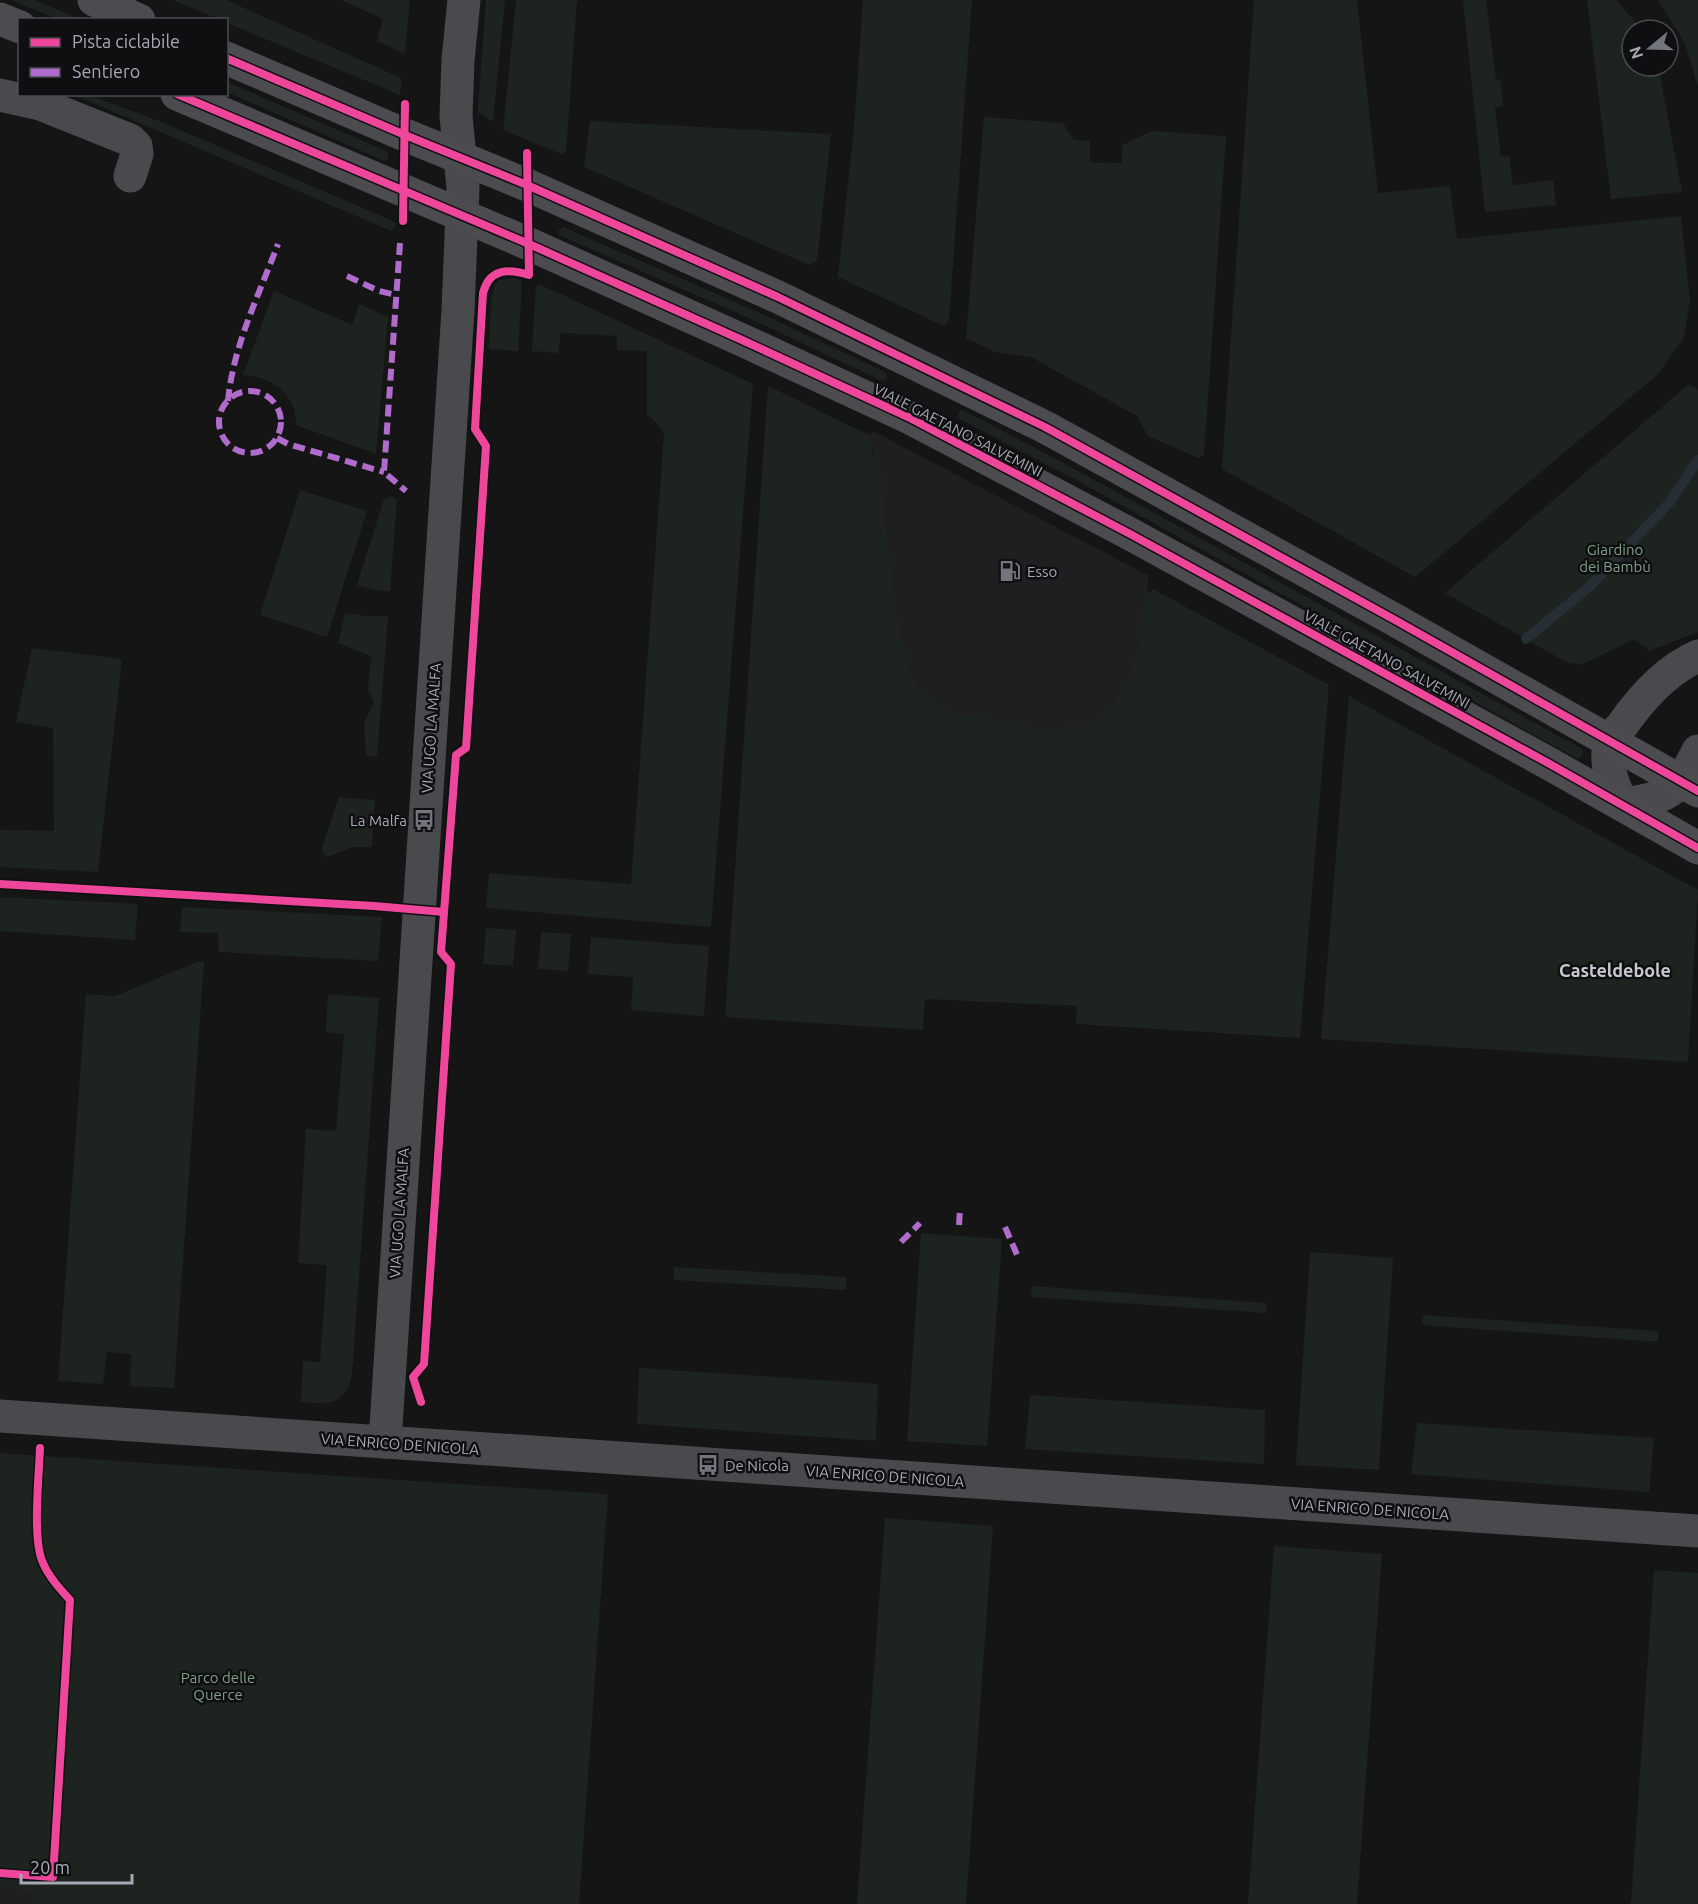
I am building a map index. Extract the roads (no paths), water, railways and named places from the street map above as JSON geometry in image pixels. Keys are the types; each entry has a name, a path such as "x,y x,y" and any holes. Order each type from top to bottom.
{"main road":[{"path":"94,0 134,18"},
{"path":"0,19 18,26"},
{"path":"228,59 527,185 778,297 932,370 1045,427 1395,620 1689,786"},
{"name":"VIALE GAETANO SALVEMINI","path":"182,96 710,325 908,417 1132,535 1698,848"},
{"path":"908,417 932,370"}],"street":[{"name":"VIA UGO LA MALFA","path":"385,1442 463,217 456,116 458,60 464,0"},
{"path":"0,95 40,104 130,140 136,146 137,154 130,176"},
{"path":"1698,656 1672,670 1627,718 1610,742 1608,759 1613,785 1622,804 1644,801 1689,786 1698,751"},
{"name":"VIA ENRICO DE NICOLA","path":"0,1416 1698,1531"}],"waterway":[{"path":"1526,639 1589,587 1670,502 1698,460"}],"place":[{"name":"Esso","path":"1010,571"},
{"name":"La Malfa","path":"424,820"},
{"name":"De Nicola","path":"708,1465"}],"district":[{"name":"Casteldebole","path":"1615,970"}],"park label":[{"name":"Giardino dei Bambù","path":"1615,558"},
{"name":"Parco delle Querce","path":"218,1686"}]}
